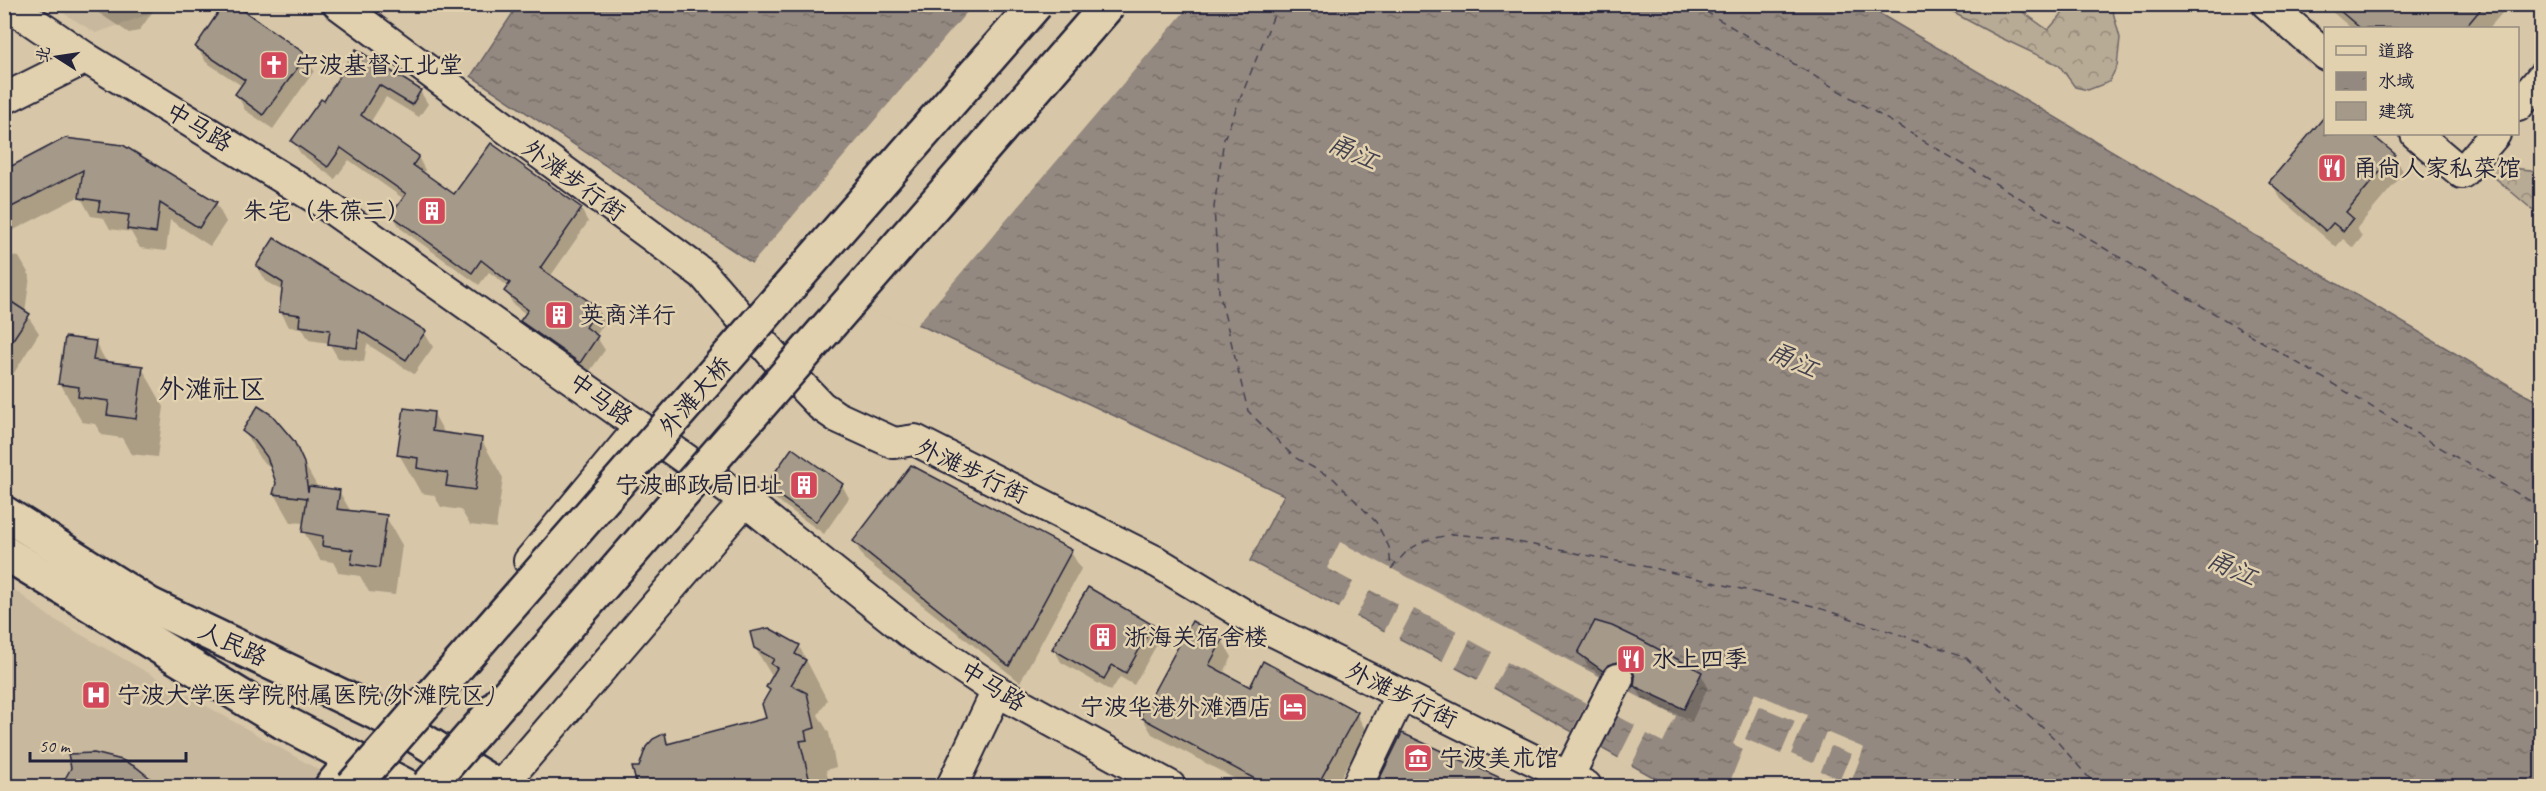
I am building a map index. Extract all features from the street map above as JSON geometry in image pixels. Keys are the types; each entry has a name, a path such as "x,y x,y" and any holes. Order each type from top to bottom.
{"main road":[{"name":"外滩大桥","path":"332,786 353,773 1036,4"},
{"path":"428,786 1109,4"},
{"name":"人民路","path":"4,513 150,605 396,723 499,786"},
{"name":"人民路","path":"4,552 283,722 353,773 406,786"}],"street":[{"name":"中马路","path":"7,4 86,58 322,202 745,501 909,632 997,691 1170,786"},
{"name":"外滩步行街","path":"338,4 703,274 782,365 822,406 837,417 894,443 915,440 1157,562 1263,626 1577,782"},
{"path":"2267,4 2324,54"},
{"path":"4,99 86,58"},
{"path":"2519,104 2541,77"},
{"path":"2417,135 2462,173 2493,135"},
{"path":"396,723 640,427"},
{"path":"499,786 745,501"},
{"path":"1577,782 1618,679"},
{"path":"952,786 997,691"},
{"path":"1357,786 1401,694"}],"shaded area":[{"path":"50,5 156,5 147,15 96,33"},
{"name":"宁波大学医学院附属医院(外滩院区)","path":"4,582 50,617 324,773 312,786 5,786"}],"green space":[{"path":"1939,5 2013,5 2048,30 2070,5 2102,5 2113,12 2120,38 2117,66 2109,82 2088,90 2075,87 2059,65"},
{"path":"2480,165 2531,170 2541,175 2541,217"}],"water":[{"name":"甬江","path":"502,5 1865,5 2541,404 2541,786 1669,786 1487,684 1250,561 1284,495 922,326 758,267 471,76 513,13"}],"pier":[{"path":"973,5 1190,5 915,327 750,266"},
{"path":"1340,542 1676,716 1663,742 1647,734 1630,768 1617,761 1635,725 1609,712 1591,746 1570,735 1586,703 1507,662 1492,691 1477,682 1492,652 1470,640 1454,671 1441,664 1457,631 1414,609 1397,641 1383,634 1398,604 1370,590 1355,619 1338,610 1353,582 1327,568"},
{"path":"1755,693 1807,715 1791,754 1813,763 1826,732 1864,748 1851,782 1862,786 1744,786 1731,779 1743,749 1733,744","holes":["1759,706 1795,721 1781,754 1745,739","1831,746 1851,754 1840,779 1821,771"]}],"building":[{"path":"224,4 234,4 307,55 263,115 235,94 245,80 195,47"},
{"path":"2332,4 2485,4 2466,27 2359,27"},
{"path":"356,49 421,90 412,105 379,85 361,115 419,156 413,165 454,194 491,143 582,208 540,268 599,308 586,327 598,336 580,363 520,321 528,310 504,291 510,283 481,260 472,273 391,215 406,194 341,148 328,167 291,141 321,99 324,101"},
{"name":"甬尚人家私菜馆","path":"2324,117 2324,135 2372,135 2395,154 2346,212 2353,218 2343,231 2333,223 2326,231 2269,182"},
{"path":"65,138 123,145 217,202 199,228 160,203 156,233 127,229 129,215 98,211 100,201 79,198 83,170 4,211 4,170"},
{"path":"274,238 426,331 406,360 359,330 357,348 328,344 330,330 299,326 300,315 279,312 283,283 256,266"},
{"path":"4,297 30,314 4,353"},
{"path":"65,337 96,341 93,360 143,366 136,419 107,415 109,401 78,397 79,387 58,384"},
{"path":"258,406 272,415 294,441 304,463 308,492 309,486 340,490 337,509 387,515 379,568 351,564 353,550 322,546 323,536 302,532 307,498 273,494 276,483 267,457 255,441 242,431"},
{"path":"404,408 434,412 432,431 482,438 475,490 446,486 448,473 417,468 418,458 397,455"},
{"name":"宁波邮政局旧址","path":"792,448 843,484 816,522 765,486"},
{"path":"911,465 1072,550 1009,666 853,541"},
{"name":"浙海关宿舍楼","path":"1088,587 1153,625 1126,673 1112,665 1104,679 1052,649"},
{"name":"宁波华港外滩酒店","path":"1192,621 1223,639 1209,665 1250,687 1263,661 1358,712 1317,786 1268,786 1140,717"},
{"name":"水上四季","path":"1595,621 1612,626 1702,672 1684,709 1634,686 1633,670 1626,664 1617,662 1608,665 1603,671 1578,653"},
{"path":"769,628 800,645 795,654 806,660 791,685 807,693 815,728 805,731 807,740 800,741 811,786 637,786 632,767 639,767 646,747 653,739 665,733 667,744 766,718 762,704 770,690 766,687 777,668 771,664 774,659 754,648 750,632"},
{"name":"宁波美术馆","path":"1402,733 1518,786 1376,786"},
{"path":"94,753 122,760 136,767 160,786 61,786 71,768 68,754"}],"ferry route":[{"path":"1281,4 1274,15 1224,139 1214,207 1219,292 1248,411 1294,457 1334,479 1376,522 1389,547 1391,568"},
{"path":"1693,4 2542,508"},
{"path":"1391,569 1408,550 1426,540 1453,534 1497,538 1653,568 1813,606 1964,656 2055,739 2096,786"}],"place":[{"name":"宁波基督江北堂","path":"274,65"},
{"name":"甬尚人家私菜馆","path":"2332,168"},
{"name":"朱宅（朱葆三）","path":"432,211"},
{"name":"英商洋行","path":"559,315"},
{"name":"宁波邮政局旧址","path":"804,485"},
{"name":"浙海关宿舍楼","path":"1103,637"},
{"name":"水上四季","path":"1631,659"},
{"name":"宁波大学医学院附属医院(外滩院区)","path":"96,695"},
{"name":"宁波华港外滩酒店","path":"1293,707"},
{"name":"宁波美术馆","path":"1418,758"}],"district":[{"name":"外滩社区","path":"212,389"}]}
